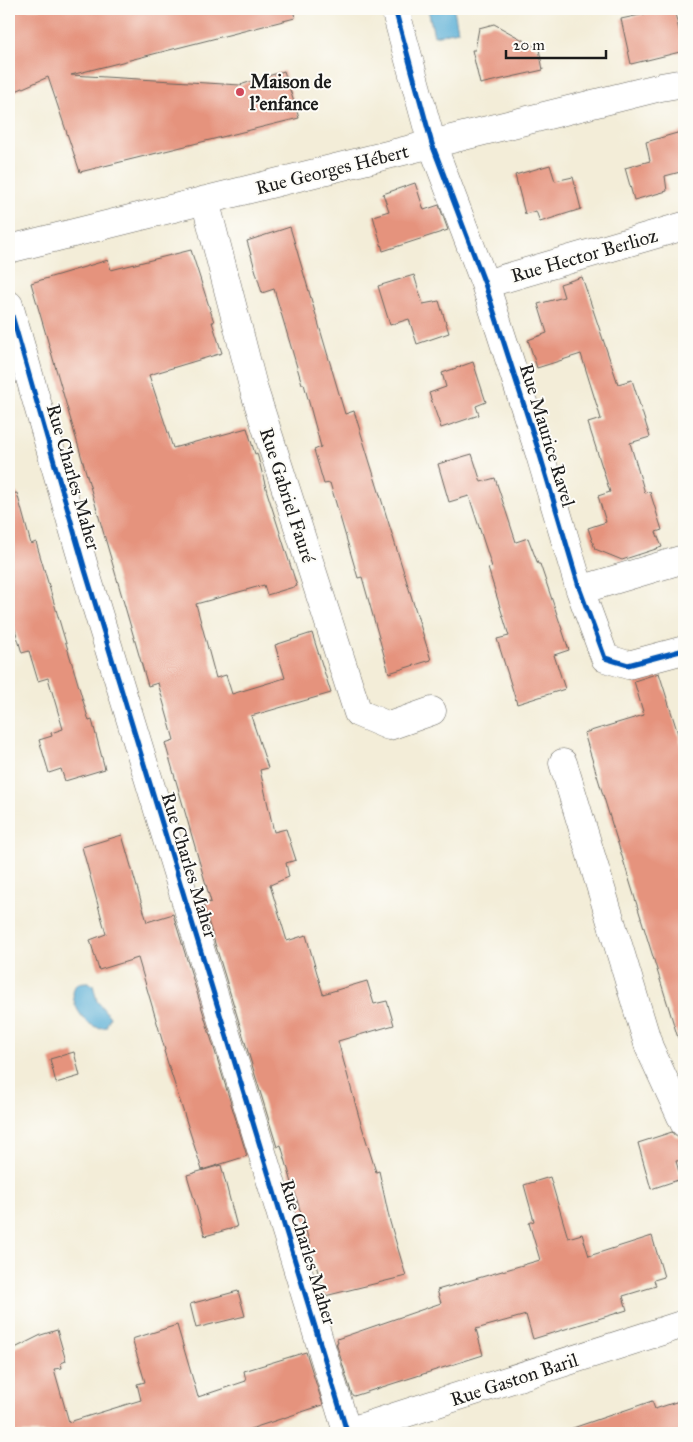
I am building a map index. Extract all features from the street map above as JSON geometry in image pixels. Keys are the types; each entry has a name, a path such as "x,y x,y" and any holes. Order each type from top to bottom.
{"street":[{"name":"Rue Maurice Ravel","path":"395,9 432,144 485,284 540,455 580,590 605,658 628,665 684,650"},
{"name":"Rue Georges Hébert","path":"9,249 661,87 684,83"},
{"name":"Rue Gabriel Fauré","path":"205,200 254,390 358,713 389,726 432,711"},
{"name":"Rue Hector Berlioz","path":"485,284 684,226"},
{"name":"Rue Charles Maher","path":"9,305 88,580 346,1433"},
{"path":"580,590 684,559"},
{"path":"563,763 650,1047 684,1123"},
{"name":"Rue Gaston Baril","path":"346,1433 684,1324"}],"water":[{"path":"428,9 454,9 458,31 434,36"},
{"path":"88,982 93,985 97,1001 110,1017 106,1027 98,1028 91,1025 79,1012 75,1004 74,989 78,983"}],"building":[{"name":"Maison de l'enfance","path":"9,9 293,9 295,18 71,75 240,85 284,71 299,118 80,172 48,77 9,94"},
{"path":"674,9 684,51 631,64 621,19"},
{"path":"494,24 539,49 543,70 480,84 472,50 475,50 479,28"},
{"path":"684,131 684,171 665,176 667,191 634,200 625,168 650,161 646,142"},
{"path":"550,165 555,181 573,177 581,209 540,222 536,211 525,214 515,175"},
{"path":"415,183 424,210 439,205 448,230 383,251 373,216 389,211 383,194"},
{"path":"290,227 345,414 354,411 431,660 389,673 362,577 358,578 330,483 324,484 314,450 321,447 304,384 302,384 274,289 262,293 247,241"},
{"path":"191,250 222,353 149,375 173,448 247,428 255,454 257,453 267,492 297,586 267,595 264,585 196,604 216,678 226,675 232,694 285,678 275,645 312,633 331,693 251,716 268,768 260,770 274,832 286,829 296,860 286,863 289,877 270,885 287,941 306,935 323,994 367,981 374,1004 387,1001 394,1025 338,1041 376,1172 379,1171 390,1222 406,1276 325,1296 281,1145 277,1147 203,904 211,902 165,743 174,740 158,683 148,686 31,283 108,260 111,270"},
{"path":"414,275 423,304 439,301 449,333 417,344 409,319 390,325 378,286"},
{"path":"582,277 618,384 632,380 650,437 630,443 645,493 650,492 662,530 656,532 662,547 622,560 595,549 588,528 606,522 598,496 610,492 588,423 601,419 581,354 537,368 528,340 547,333 538,304 564,297 560,284"},
{"path":"473,362 486,402 476,406 479,415 441,428 429,393 446,387 442,373"},
{"path":"472,454 481,482 495,478 516,542 528,538 538,564 540,564 569,650 554,655 565,689 517,704 497,639 509,636 488,568 492,567 469,496 449,502 438,464"},
{"path":"17,493 31,544 36,542 89,721 92,720 105,769 65,781 61,769 49,773 39,740 52,736 51,733 63,729 48,678 38,681 29,651 22,653 9,609 9,494"},
{"path":"659,673 684,753 684,1037 678,1038 584,733 644,715 634,681"},
{"path":"122,835 147,922 173,914 247,1156 202,1170 164,1051 138,958 99,970 90,940 106,934 82,847"},
{"path":"74,1052 80,1076 56,1083 50,1059"},
{"path":"672,1132 675,1136 684,1138 684,1160 676,1161 681,1179 651,1189 638,1143"},
{"path":"221,1165 237,1227 205,1236 187,1175"},
{"path":"550,1177 568,1238 582,1234 589,1256 652,1236 664,1277 654,1280 656,1286 623,1296 627,1310 533,1339 526,1315 476,1329 483,1355 354,1396 352,1395 336,1343 338,1343 337,1339 441,1303 437,1290 540,1260 529,1223 534,1221 524,1185"},
{"path":"238,1291 245,1316 196,1328 190,1304"},
{"path":"177,1325 198,1397 246,1381 244,1371 306,1352 323,1405 238,1433 9,1433 9,1351 41,1335 57,1330 66,1361 61,1363 62,1368 54,1369 69,1422 141,1400 137,1384 145,1382 132,1339"},
{"path":"652,1401 655,1409 679,1401 684,1422 684,1433 571,1433 570,1429"}],"cycle path":[{"path":"395,9 432,144 485,284 540,455 580,590 605,658 628,665 684,650"},
{"path":"9,305 85,570 347,1432"}],"place":[{"name":"Maison de l'enfance","path":"240,92"}]}
